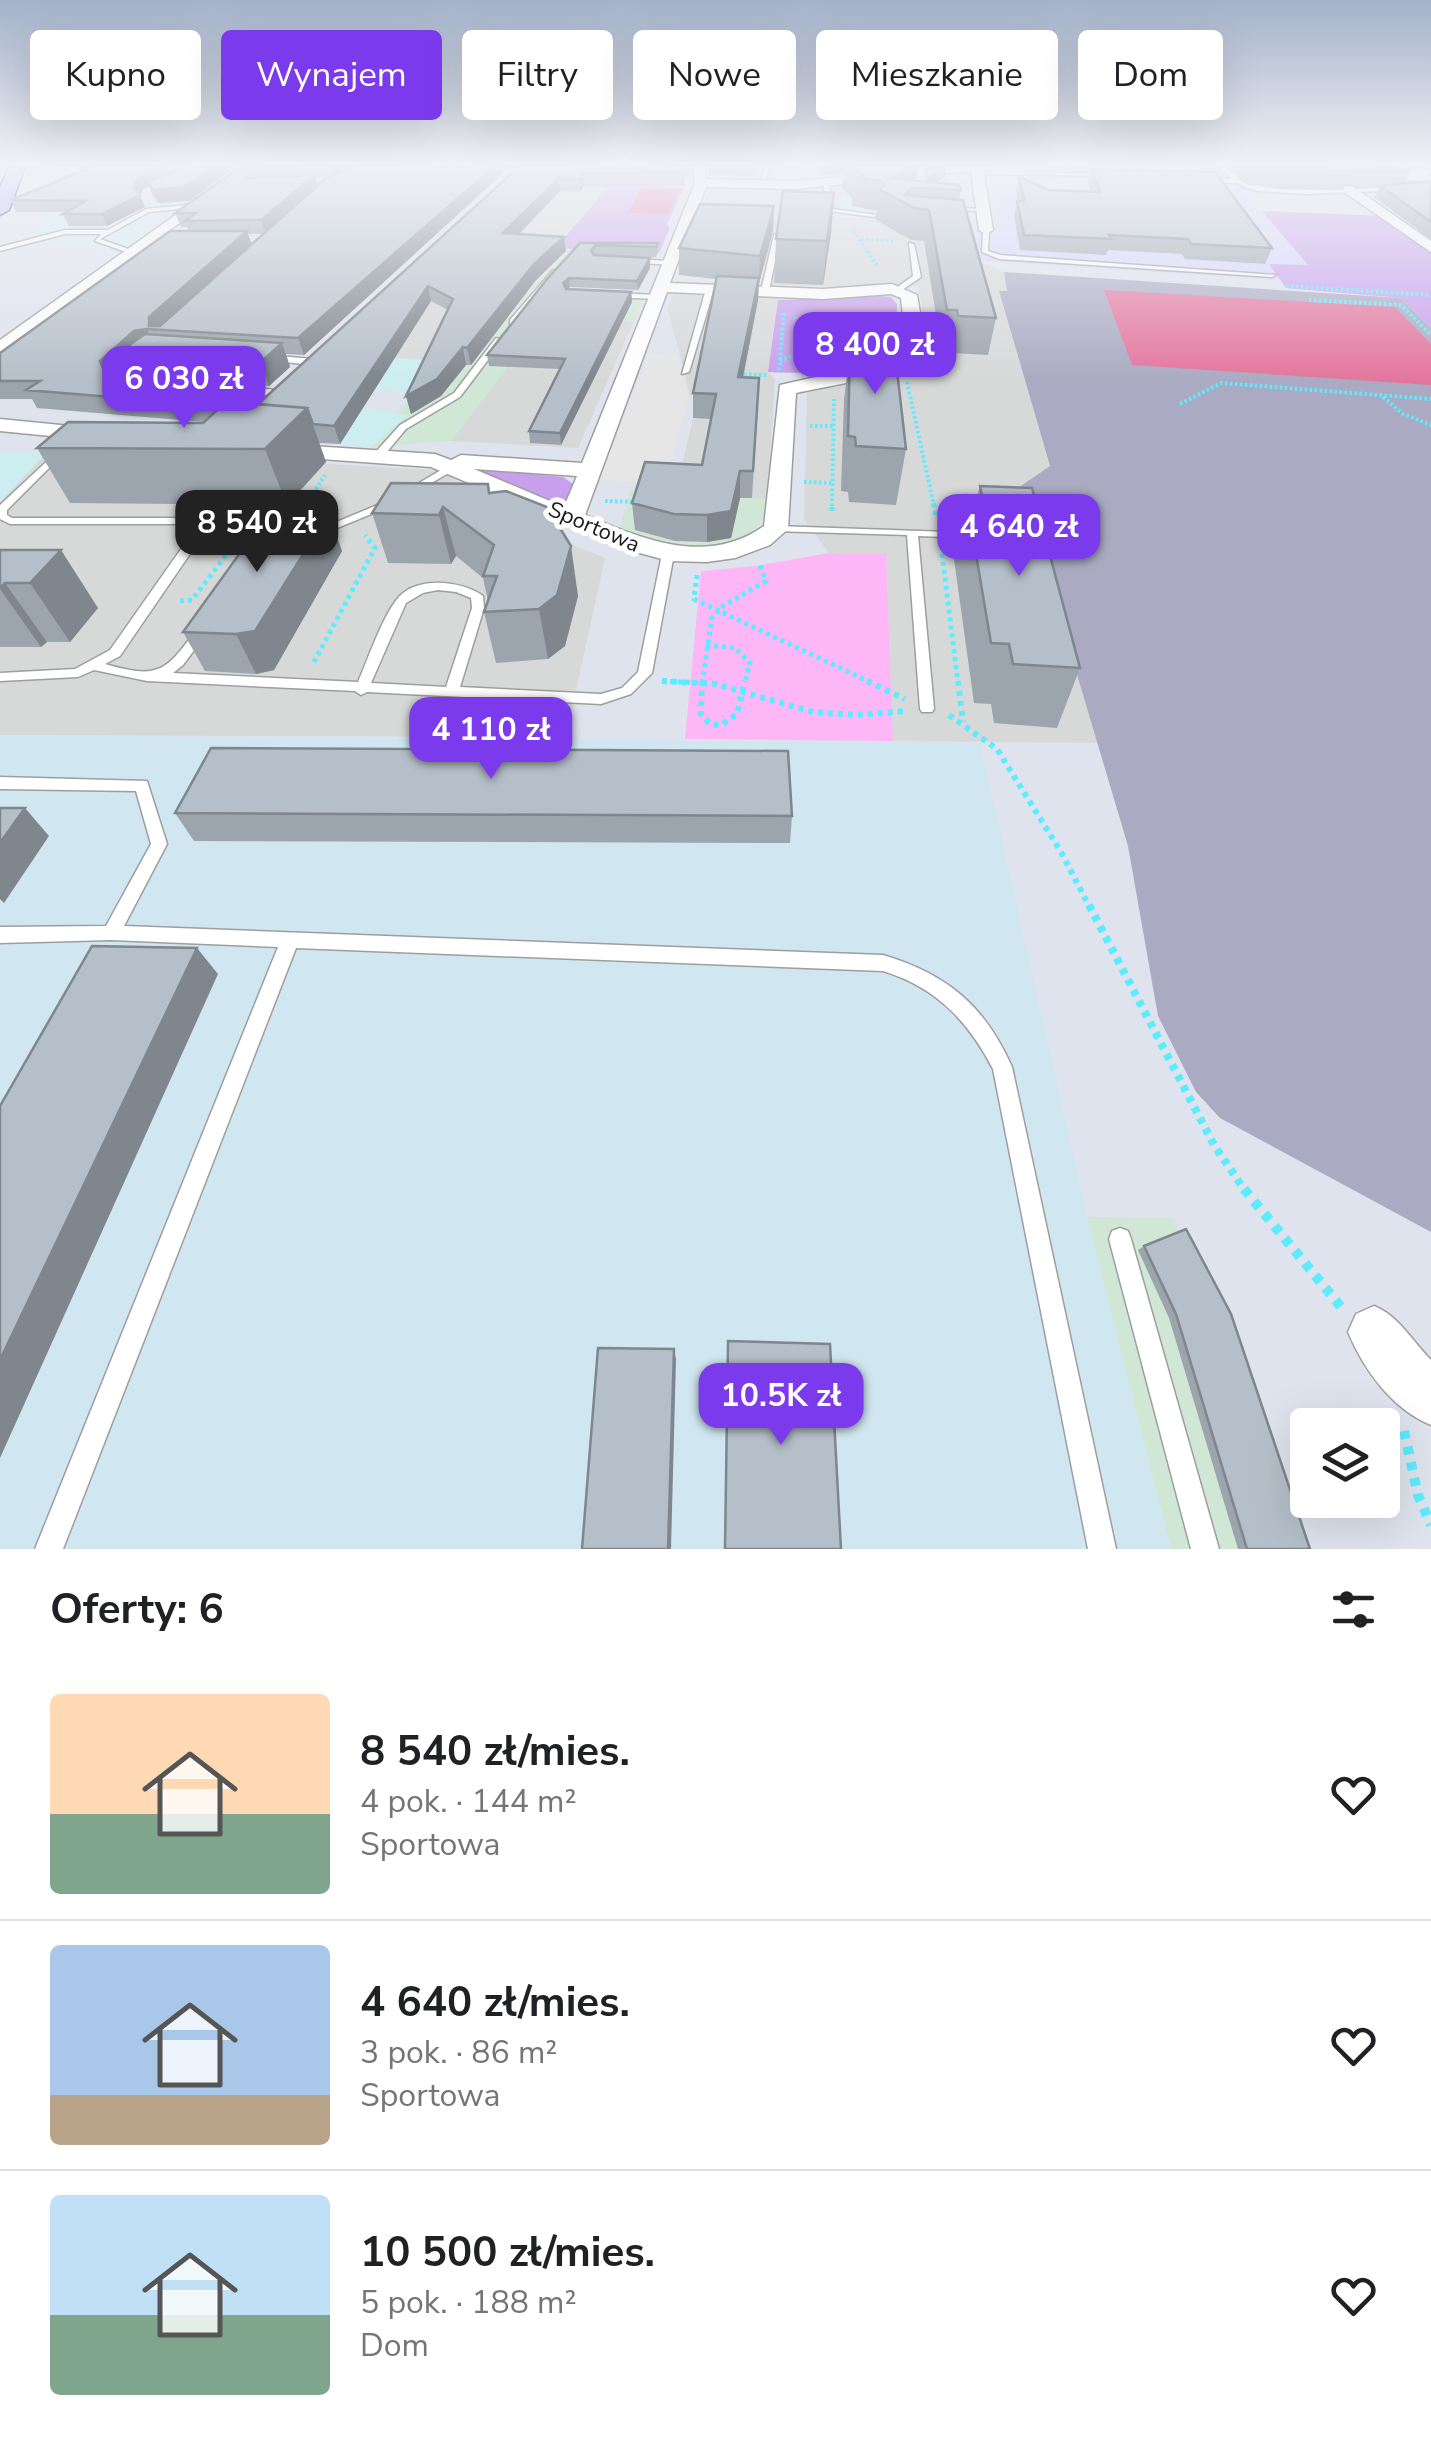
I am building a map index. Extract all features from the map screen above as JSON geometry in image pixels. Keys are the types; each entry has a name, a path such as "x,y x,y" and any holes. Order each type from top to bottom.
{"street":[{"path":"0,348 153,236"},
{"path":"576,509 680,236"},
{"path":"660,292 710,289 822,294 896,289 909,295 917,348 875,370 787,389 776,529"},
{"path":"0,322 46,312"},
{"path":"255,416 330,347"},
{"path":"0,425 130,438"},
{"name":"Sportowa","path":"261,449 444,464 591,470"},
{"name":"Sportowa","path":"444,464 535,509 576,509 668,554 726,551 759,540 776,529"},
{"path":"1374,1332 1417,1412"}],"lane":[{"path":"0,249 49,236"},
{"path":"102,236 96,240 132,252"},
{"path":"764,291 777,236"},
{"path":"986,236 985,252 998,257 1272,275"},
{"path":"148,240 170,240"},
{"path":"896,289 917,278 910,244"},
{"path":"377,457 403,427 457,394 542,284 566,260"},
{"path":"616,261 671,263"},
{"path":"686,372 710,289"},
{"path":"605,295 660,292"},
{"path":"254,358 313,362"},
{"path":"222,390 279,394"},
{"path":"0,677 54,678 97,666 115,652 200,532 196,524 184,521 10,521 1,517 2,509 80,433"},
{"path":"299,539 373,512 444,464"},
{"path":"776,529 995,537"},
{"path":"912,532 927,709"},
{"path":"97,666 129,676 304,681 361,690 601,699 620,695 645,672 668,554"},
{"path":"361,690 400,601 412,591 460,586 477,596 478,608 451,693"},
{"path":"157,677 175,671 212,616"},
{"path":"0,783 142,785 159,844 112,933"},
{"path":"0,935 112,933 884,963 909,969 936,983 975,1019 1002,1067 1102,1549"},
{"path":"49,1549 290,940"},
{"path":"1120,1239 1205,1549"}],"path":[{"path":"857,236 896,289"},
{"path":"859,239 910,244"},
{"path":"1290,286 1431,295"},
{"path":"686,372 778,376 785,292"},
{"path":"1309,300 1401,304 1431,335"},
{"path":"797,312 794,317 801,327 837,336 863,334 879,326 878,315 869,310"},
{"path":"780,361 837,336"},
{"path":"832,530 835,378"},
{"path":"1180,404 1221,383 1431,399"},
{"path":"1380,394 1403,414 1431,426"},
{"path":"302,512 339,454"},
{"path":"576,509 638,502"},
{"path":"304,681 375,548 348,522"},
{"path":"152,602 192,600 236,542 272,532"},
{"path":"706,645 728,646 744,654 750,668 735,719 716,725 705,721 701,714 703,683 706,645 708,622 716,610 766,581 759,562"},
{"path":"698,567 694,599 968,725 997,749 1061,852 1214,1145 1245,1191 1333,1301 1374,1332"},
{"path":"639,681 703,683 792,707 837,714 927,709"},
{"path":"1417,1412 1418,1495 1431,1525"}],"shaded area":[{"path":"36,236 145,236 117,256"},
{"path":"464,236 563,236 444,361 342,355"},
{"path":"565,236 666,236 659,253 555,248"},
{"path":"975,236 979,261 1004,272 1007,292 999,292 1050,467 1021,487 1098,743 893,741 886,555 829,553 804,519 807,390 913,368 930,351 918,286 771,286 775,267 728,265 693,238"},
{"path":"977,236 1283,236 1309,266 1270,264 1280,280 979,261"},
{"path":"1284,236 1413,236 1431,250 1431,328 1401,298 1286,288 1269,264 1308,265"},
{"path":"555,248 659,253 657,261 556,290 646,294 634,321 565,315 529,339 451,441 371,447 407,416 397,412"},
{"path":"1004,272 1401,298 1431,328 1431,1232 1220,1118 1196,1092 1158,1016 1128,846 1021,486 1050,466 999,291 1007,291"},
{"path":"1104,290 1395,307 1431,344 1431,385 1132,365"},
{"path":"674,292 778,295 768,372 775,379 767,499 675,496 698,396 690,395 668,309"},
{"path":"891,297 897,304 896,346 866,361 834,369 768,372 778,300"},
{"path":"565,314 634,321 578,448 451,441 529,339"},
{"path":"676,352 689,398 665,482 599,480 649,354"},
{"path":"342,355 444,361 417,392 311,385"},
{"path":"290,405 378,410 409,416 371,447 274,440"},
{"path":"96,450 443,472 519,523 605,558 566,737 0,735 0,502 46,453"},
{"path":"0,452 46,453 0,502"},
{"path":"476,471 563,477 573,484 569,499 555,503"},
{"path":"631,487 674,488 675,496 767,499 766,516 746,538 717,546 651,545 619,531"},
{"path":"829,553 886,554 893,741 685,739 701,571"},
{"path":"0,735 980,743 1087,1217 1171,1549 0,1549"},
{"path":"1087,1217 1173,1218 1300,1549 1171,1549"}],"building":[{"path":"163,236 241,236 149,317 149,326 160,326 261,236 414,236 298,338 147,329 134,331 100,361 103,368 250,380 221,406 26,390 40,381 0,381 0,353"},
{"path":"442,236 564,237 534,264 437,379 406,396 453,299 428,286 334,426 313,424 307,408 258,404"},
{"path":"685,236 766,236 760,256 679,248"},
{"path":"776,236 828,236 827,241"},
{"path":"934,236 973,236 996,318 958,316 957,310 947,310"},
{"path":"1052,236 1110,236 1111,239"},
{"path":"1134,236 1263,236 1272,248 1191,244 1188,239"},
{"path":"580,243 658,243 656,247 596,245 591,250 594,255 650,258 637,281 569,278 563,283 566,289 631,292 560,433 529,431 565,359 487,355"},
{"path":"717,276 759,278 738,377 759,378 753,471 740,471 731,511 674,514 632,503 645,462 702,465 716,394 693,393"},
{"path":"145,334 282,343 261,362 121,351"},
{"path":"856,342 894,344 906,449 856,446 855,437 848,436 850,349 856,350"},
{"path":"226,402 307,408 265,449 37,448 68,422 203,423"},
{"path":"391,483 488,484 489,493 506,491 547,507 571,546 557,595 539,609 484,612 497,576 483,576 494,545 443,507 439,515 372,513"},
{"path":"980,486 1032,488 1080,668 1013,664 1009,644 991,643 966,495 982,496"},
{"path":"279,512 329,513 255,631 183,632 266,517"},
{"path":"0,550 61,550 30,583 5,583 0,588"},
{"path":"211,748 788,751 792,816 175,813"},
{"path":"0,808 25,808 0,843"},
{"path":"92,946 197,948 0,1360 0,1106"},
{"path":"1186,1229 1231,1314 1290,1490 1290,1518 1300,1518 1310,1549 1247,1549 1176,1314 1144,1246"},
{"path":"728,1341 830,1344 841,1549 725,1549"},
{"path":"598,1348 674,1349 668,1549 582,1549"}]}
